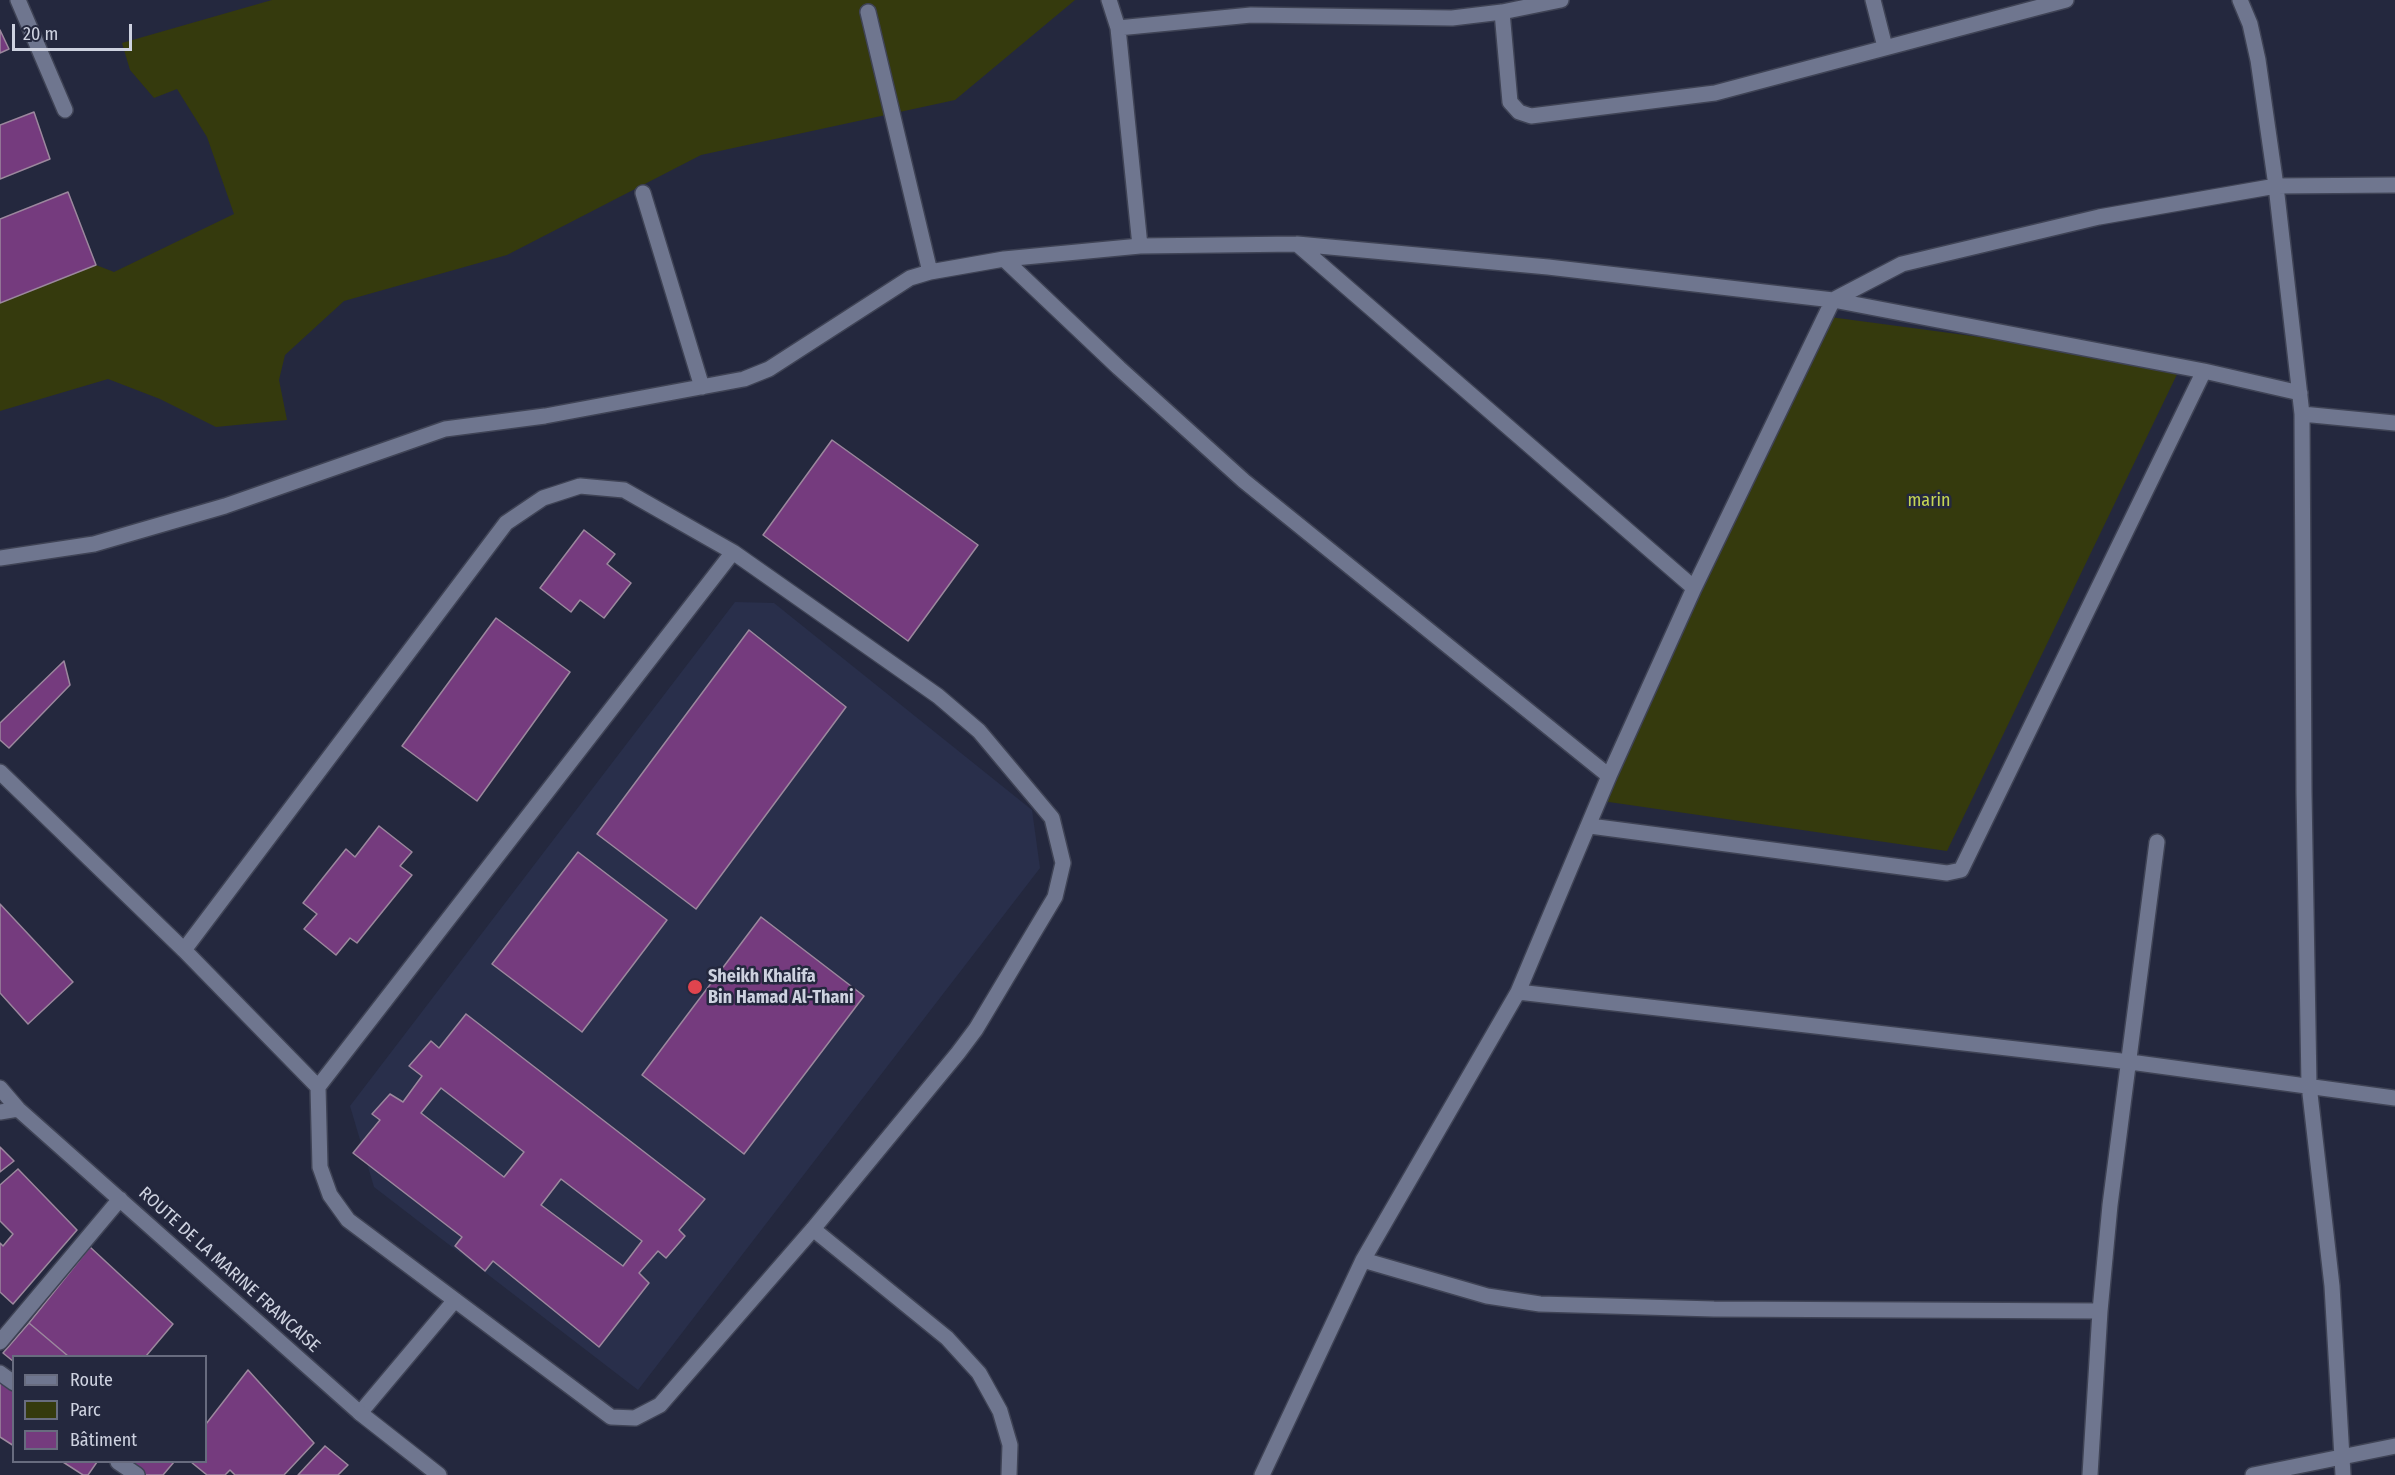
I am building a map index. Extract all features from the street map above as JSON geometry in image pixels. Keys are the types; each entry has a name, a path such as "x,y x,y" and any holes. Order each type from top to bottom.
{"street":[{"path":"18,0 65,111"},
{"path":"1109,0 1118,28 1140,246"},
{"path":"1118,28 1251,15 1452,18 1502,12 1562,0"},
{"path":"1873,0 1885,47"},
{"path":"1502,12 1510,102 1519,112 1531,116 1715,93 2066,0"},
{"path":"2240,0 2250,24 2258,60 2276,186 2302,414 2304,793 2309,1085 2332,1286 2343,1475"},
{"path":"868,12 930,272"},
{"path":"1262,1475 1363,1260 1518,992 1590,826 1609,776 1694,588 1833,300 1902,264 2098,217 2276,186 2395,185"},
{"path":"643,193 702,387"},
{"path":"0,558 82,546 225,506 445,429 545,416 744,379 769,369 910,278 930,272 1004,259 1140,246 1297,244 1548,267 1833,300 2204,371 2300,393"},
{"path":"1297,244 1694,588"},
{"path":"1004,259 1119,368 1244,481 1609,776"},
{"path":"1590,826 1947,873 1961,870 2204,371"},
{"path":"2302,414 2395,423"},
{"path":"184,950 506,523 543,498 580,486 624,490 733,552 938,696 979,731 1052,818 1063,863 1055,897 976,1029 813,1229 660,1405 635,1418 611,1417 348,1221 330,1195 320,1167 318,1087 733,552"},
{"path":"0,772 184,950 318,1087"},
{"path":"2090,1475 2100,1311 2110,1205 2157,842"},
{"path":"1518,992 2130,1062 2395,1098"},
{"name":"ROUTE DE LA MARINE FRANCAISE","path":"0,1088 18,1109 360,1413 439,1475"},
{"path":"0,1112 18,1109"},
{"path":"0,1342 120,1199"},
{"path":"813,1229 947,1338 979,1373 1000,1411 1010,1444 1009,1475"},
{"path":"1363,1260 1487,1296 1540,1304 1714,1309 2100,1311"},
{"path":"360,1413 455,1300"},
{"path":"2253,1475 2395,1446"},
{"path":"121,1463 137,1475"}],"shaded area":[{"name":"Sheikh Khalifa Bin Hamad Al-Thani","path":"735,602 774,603 1032,810 1040,868 638,1390 374,1187 350,1106"}],"green space":[{"path":"272,0 1075,0 955,100 701,155 507,255 344,301 285,355 279,380 287,420 216,427 160,399 108,379 0,411 0,303 96,265 114,272 234,214 207,137 177,89 154,98 130,70 122,43"},
{"name":"marin","path":"1830,317 2182,364 1947,851 1602,801"}],"building":[{"path":"0,30 9,49 0,53"},
{"path":"34,112 50,159 0,179 0,125"},
{"path":"68,192 96,265 0,303 0,219"},
{"path":"832,440 978,545 908,641 763,535"},
{"path":"584,530 615,554 607,564 631,583 604,618 580,600 571,612 540,588"},
{"path":"496,618 570,672 477,801 402,746"},
{"path":"749,630 846,707 696,909 597,834"},
{"path":"64,661 70,685 9,748 0,740 0,723"},
{"path":"379,826 412,852 400,866 412,875 357,943 350,938 336,955 304,929 317,914 303,903 346,849 355,857"},
{"path":"578,852 667,920 582,1032 492,964"},
{"path":"0,904 73,982 28,1024 0,993"},
{"path":"761,917 864,996 744,1154 642,1075"},
{"path":"466,1014 705,1199 679,1230 685,1236 666,1258 658,1251 639,1273 649,1283 599,1347 493,1261 485,1271 455,1246 462,1237 353,1153 380,1120 372,1114 390,1094 403,1102 422,1076 409,1066 431,1041 439,1048","holes":["441,1088 524,1152 504,1177 421,1113","561,1179 642,1241 623,1266 541,1205"]},
{"path":"0,1147 14,1161 0,1172"},
{"path":"18,1169 77,1230 13,1304 0,1292 0,1243 3,1246 13,1234 0,1221 0,1185"},
{"path":"90,1247 173,1324 147,1355 67,1355 29,1323"},
{"path":"29,1323 67,1355 12,1355 12,1360 3,1353"},
{"path":"248,1370 314,1443 284,1475 235,1475 230,1470 225,1475 207,1475 192,1463 207,1463 207,1423"},
{"path":"0,1380 12,1388 12,1445 0,1437"},
{"path":"325,1446 348,1465 338,1475 298,1475"},
{"path":"65,1463 96,1463 88,1475 83,1475"},
{"path":"131,1463 173,1463 163,1475 146,1475"}],"place":[{"name":"Sheikh Khalifa Bin Hamad Al-Thani","path":"695,987"}]}
